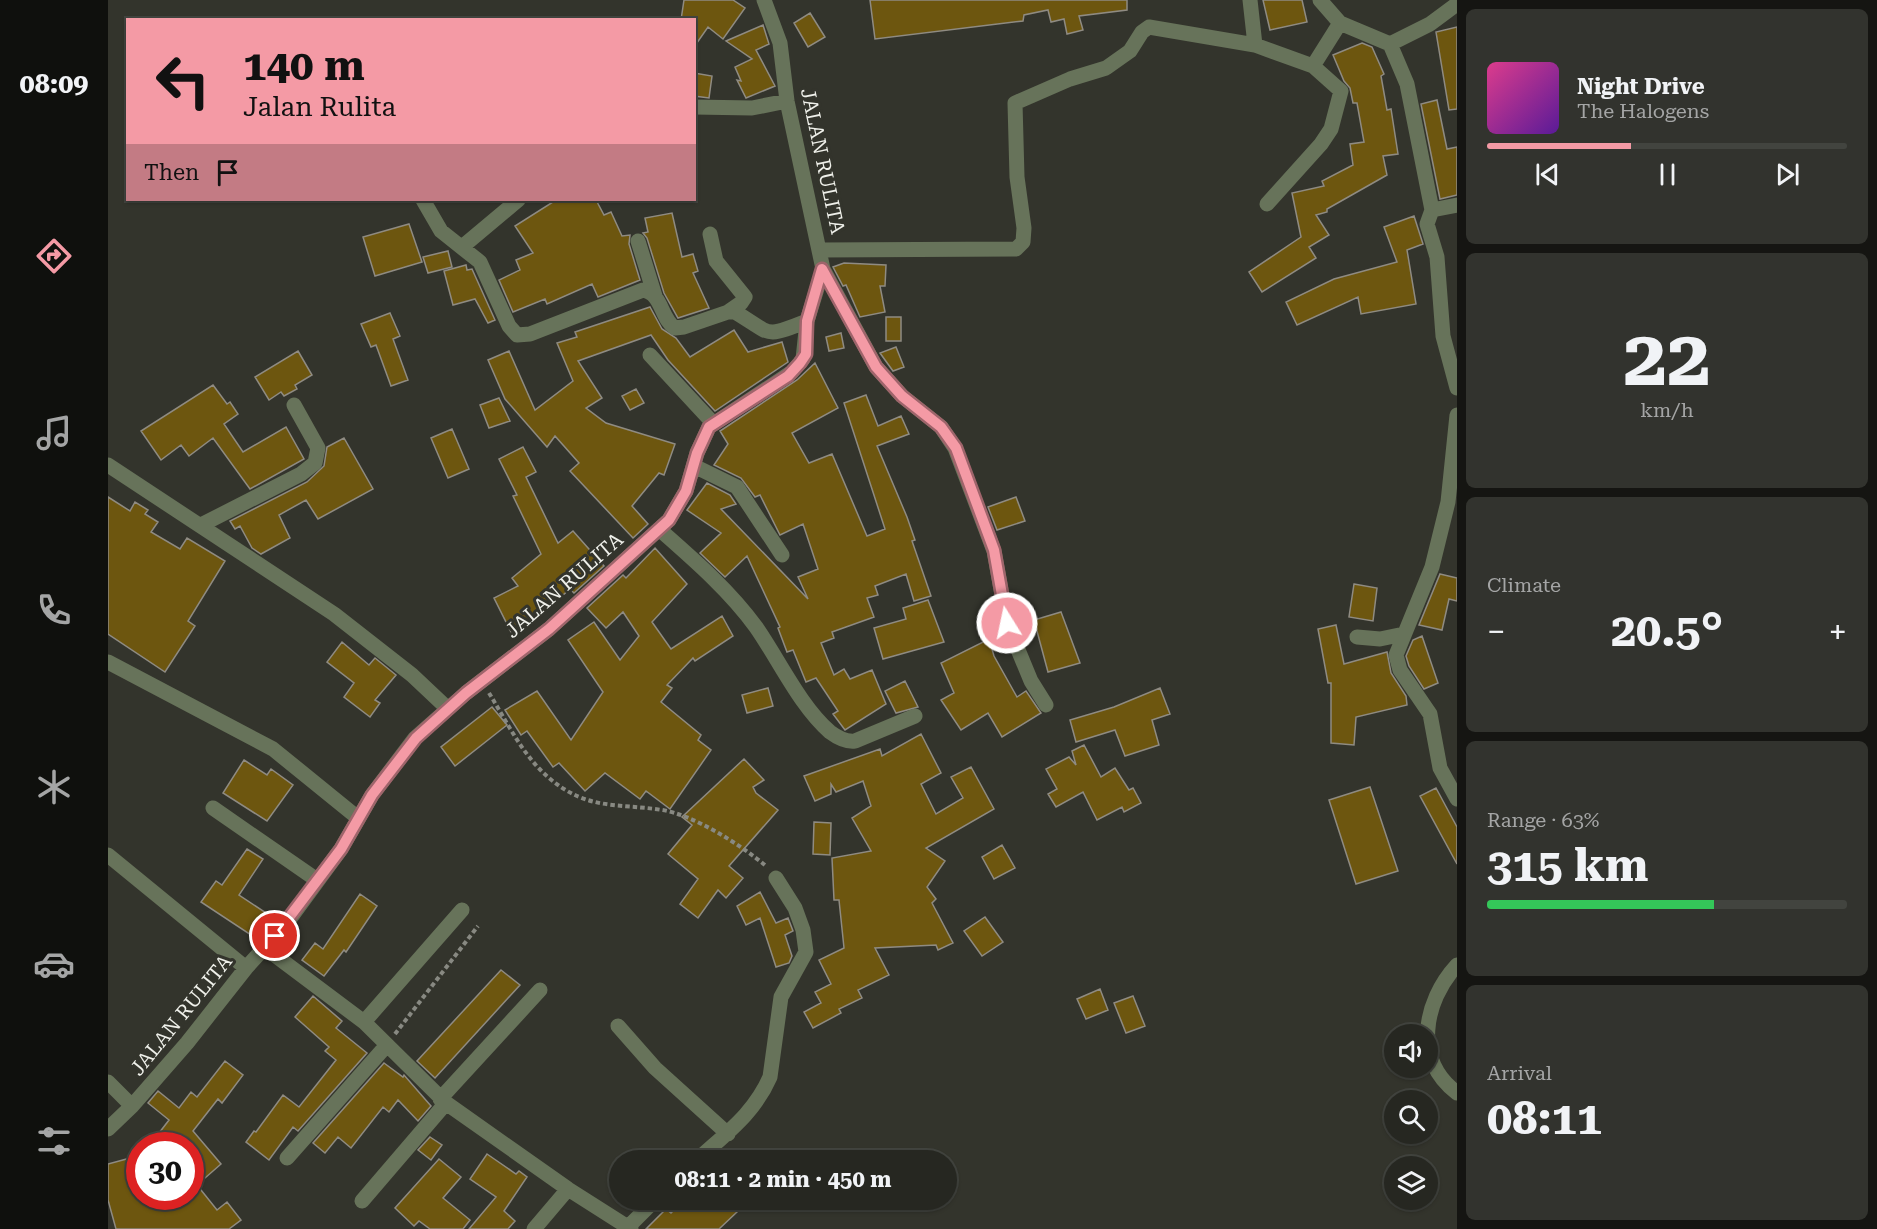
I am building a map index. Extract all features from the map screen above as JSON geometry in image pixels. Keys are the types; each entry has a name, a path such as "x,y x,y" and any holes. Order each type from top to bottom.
{"street":[{"name":"JALAN RULITA","path":"108,1129 132,1106 187,1043 246,968 285,924 341,849 358,818 396,762 416,738 447,708 549,629 669,520 681,500 702,443 713,423 796,369 806,354 807,321 822,269 820,250 787,101 780,43 764,0"},
{"path":"1250,0 1255,45"},
{"path":"1320,0 1340,23 1390,44 1407,84 1432,210 1427,225 1437,257 1443,336 1457,388"},
{"path":"1390,44 1430,24 1457,4"},
{"path":"1313,66 1340,23"},
{"path":"820,250 1016,249 1023,242 1024,228 1017,177 1015,103 1070,79 1106,68 1130,51 1142,32 1149,27 1255,45 1313,66 1341,91 1331,129 1321,144 1268,204"},
{"path":"696,107 752,108 787,101"},
{"path":"424,201 441,231 480,262 512,332 521,336 581,315 638,291 647,291 655,296"},
{"path":"462,247 517,201"},
{"path":"1432,210 1457,205"},
{"path":"638,241 655,296 668,322 675,328 728,312 741,303 744,297 716,261 710,234"},
{"path":"822,269 876,367 902,396 941,427 956,448 994,550 1007,623 1031,681 1046,705"},
{"path":"728,312 735,312 768,334 776,334 807,321"},
{"path":"650,355 713,423"},
{"path":"201,525 301,474 315,464 318,448 294,405"},
{"path":"1457,415 1448,501 1432,567 1396,655 1400,670 1430,714 1440,768 1457,799"},
{"path":"108,465 333,614 412,675 447,708"},
{"path":"694,466 737,487 782,555"},
{"path":"659,529 691,557 755,627 777,662 829,731 849,742 855,741 915,716"},
{"path":"1357,637 1380,639 1404,634"},
{"path":"108,662 273,750 358,818"},
{"path":"213,808 317,880"},
{"path":"108,855 246,968"},
{"path":"709,1150 754,1107 770,1077 781,997 806,952 795,908 776,878"},
{"path":"364,1022 462,910"},
{"path":"264,947 364,1022 443,1101 568,1189 630,1228 646,1210"},
{"path":"1457,965 1436,993 1429,1023 1432,1065 1444,1083 1457,1093"},
{"path":"362,1201 443,1101 540,990"},
{"path":"618,1026 655,1068 728,1134"},
{"path":"287,1158 386,1046"},
{"path":"108,1082 132,1106"},
{"path":"534,1229 568,1189"}],"path":[{"path":"482,680 525,753 551,780 603,806 663,810 677,815 741,847 776,878"},
{"path":"386,1046 478,926"}],"building":[{"path":"684,0 733,0 745,8 723,39 708,27 696,44 696,18 681,18"},
{"path":"870,0 1127,0 1127,10 1079,16 1083,30 1067,34 1064,19 1051,22 1048,10 1024,15 1023,21 875,39"},
{"path":"1263,0 1302,0 1307,22 1270,30"},
{"path":"810,13 825,37 808,47 794,23"},
{"path":"763,25 769,44 756,50 775,86 746,98 737,80 741,81 735,67 752,59 726,41"},
{"path":"1457,27 1457,109 1449,110 1436,32"},
{"path":"1362,43 1372,47 1384,74 1381,76 1387,110 1391,109 1398,154 1383,156 1387,175 1327,209 1327,212 1316,215 1329,235 1309,247 1316,258 1262,292 1249,272 1301,237 1292,193 1324,186 1322,181 1353,165 1350,144 1364,142 1357,103 1353,103 1350,88 1344,81 1333,55"},
{"path":"696,73 712,76 709,98 696,96"},
{"path":"1437,100 1447,149 1457,147 1457,195 1440,199 1421,104"},
{"path":"554,201 597,201 604,215 611,212 622,236 630,235 629,244 640,280 598,297 592,284 547,304 545,299 513,312 499,280 520,270 516,260 533,253 515,226"},
{"path":"672,213 682,257 693,254 698,271 693,273 709,308 678,318 664,293 647,238 643,233 648,232 645,218"},
{"path":"1414,216 1423,244 1407,250 1416,304 1361,314 1358,297 1297,325 1286,302 1334,279 1397,262 1384,227"},
{"path":"409,224 422,262 375,276 363,237"},
{"path":"448,251 452,267 428,273 423,257"},
{"path":"844,263 886,265 885,286 880,286 885,312 860,317 846,285 843,286 833,267"},
{"path":"466,265 467,270 472,269 495,320 488,323 475,299 453,305 444,271"},
{"path":"650,307 662,329 676,338 690,357 734,330 748,352 782,342 788,362 715,411 668,360 651,335 578,361 602,398 586,408 606,423 675,444 664,475 659,473 632,506 648,524 633,538 570,471 579,463 555,436 547,447 505,399 488,360 509,351 535,410 573,381 557,343 577,337 575,332"},
{"path":"390,313 400,336 393,339 408,380 391,386 376,345 371,347 361,324"},
{"path":"886,317 901,317 901,341 886,341"},
{"path":"841,333 844,348 829,351 826,337"},
{"path":"896,347 904,367 893,371 880,353"},
{"path":"298,351 312,375 295,385 297,389 284,396 281,392 269,400 255,377"},
{"path":"815,363 838,408 792,433 809,463 832,454 867,536 885,529 844,403 866,395 878,426 901,416 909,434 877,446 907,517 915,540 912,541 931,596 914,601 906,574 875,586 878,595 867,598 874,617 832,632 834,638 821,643 834,675 844,669 850,679 872,670 886,704 845,730 833,714 838,711 816,678 806,682 793,650 787,652 778,628 780,627 747,556 725,577 700,553 721,533 687,510 707,483 730,495 736,504 721,509 808,599 798,577 818,569 803,524 780,535 760,495 755,497 741,478 714,465 728,444 720,431 797,380"},
{"path":"213,385 227,404 230,402 238,414 224,424 243,452 286,427 304,459 250,489 213,438 189,456 181,445 161,460 141,431"},
{"path":"636,389 644,403 630,410 622,396"},
{"path":"499,398 510,421 489,428 480,405"},
{"path":"452,429 469,469 448,478 431,438"},
{"path":"344,438 373,489 318,519 306,500 279,515 290,538 261,554 252,548 240,526 235,529 230,521 307,482 324,466 327,447"},
{"path":"523,447 536,472 526,477 558,543 573,531 604,566 574,593 570,589 533,621 511,632 494,598 518,586 512,578 541,554 513,496 517,495 499,459"},
{"path":"108,497 130,511 135,502 148,510 145,514 158,522 151,532 180,549 187,538 225,561 188,621 195,626 165,672 108,634"},
{"path":"1016,497 1025,521 997,530 988,507"},
{"path":"655,548 687,584 652,622 671,649 722,616 733,636 695,661 693,658 667,685 672,688 661,702 701,735 698,740 711,750 670,809 646,791 640,799 605,773 585,791 559,763 553,767 527,731 521,735 505,710 537,691 571,740 603,692 568,640 594,622 620,660 639,636 623,612 606,628 587,608 623,575 626,578"},
{"path":"1440,574 1457,578 1457,601 1449,599 1442,630 1419,625"},
{"path":"1354,584 1377,588 1373,621 1349,617"},
{"path":"928,600 944,642 883,659 874,628 906,619 903,608"},
{"path":"1061,612 1080,663 1048,672 1034,620"},
{"path":"1336,625 1344,664 1387,652 1391,673 1406,696 1407,705 1356,717 1354,745 1331,743 1331,683 1328,683 1318,629"},
{"path":"1422,636 1438,683 1424,689 1409,666 1406,656 1413,640"},
{"path":"989,639 994,656 1017,697 1026,691 1041,713 1002,737 988,713 961,730 941,700 954,693 941,663"},
{"path":"342,642 369,665 375,658 396,675 375,700 380,703 370,717 344,697 354,683 327,662"},
{"path":"905,681 918,707 896,713 885,691"},
{"path":"768,688 773,706 747,713 742,695"},
{"path":"1160,688 1170,714 1152,720 1159,745 1125,756 1115,730 1076,742 1070,720 1114,707"},
{"path":"492,707 507,725 455,766 441,747"},
{"path":"921,734 941,773 921,784 936,814 963,798 951,777 971,767 994,809 926,848 945,861 927,887 936,899 932,903 953,943 938,950 936,945 875,948 889,975 858,990 862,998 839,1009 841,1013 813,1028 804,1012 821,1003 815,992 831,984 819,960 844,948 839,900 834,900 832,858 871,851 852,818 871,806 863,781 836,792 831,784 831,794 815,801 804,776 880,749 882,756"},
{"path":"1084,745 1101,777 1115,768 1129,790 1133,788 1141,803 1124,812 1122,807 1097,820 1083,792 1056,807 1048,794 1057,789 1046,769 1069,757 1076,765 1072,751"},
{"path":"744,759 764,780 753,787 756,793 778,810 729,866 743,878 726,898 718,890 698,918 680,904 698,879 668,854 692,825 682,817"},
{"path":"244,760 267,775 271,769 293,785 267,821 223,793"},
{"path":"1370,787 1398,871 1356,884 1329,800"},
{"path":"1436,788 1457,827 1457,864 1420,796"},
{"path":"814,822 831,823 830,855 813,854"},
{"path":"1002,845 1015,868 994,879 982,857"},
{"path":"247,849 263,859 239,895 269,915 254,937 201,902 216,881 222,885"},
{"path":"760,892 776,923 788,918 793,931 785,935 792,956 789,963 776,967 760,918 746,925 737,906"},
{"path":"360,894 377,906 346,952 344,950 324,976 302,960 315,943 323,949"},
{"path":"985,917 1003,942 982,956 964,931"},
{"path":"501,970 520,985 435,1078 417,1061"},
{"path":"1100,989 1108,1010 1086,1019 1077,999"},
{"path":"313,996 342,1021 336,1028 367,1053 298,1131 293,1127 269,1160 246,1142 283,1095 299,1107 336,1060 325,1051 329,1047 295,1017"},
{"path":"1133,996 1145,1026 1126,1033 1114,1003"},
{"path":"225,1061 243,1075 222,1103 218,1099 194,1132 160,1132 169,1120 148,1103 158,1091 179,1108 191,1092 197,1097"},
{"path":"384,1063 403,1077 404,1075 431,1106 418,1121 398,1100 389,1112 383,1107 351,1148 338,1137 325,1153 313,1143"},
{"path":"430,1137 442,1145 431,1160 418,1150"},
{"path":"204,1144 221,1164 204,1179"},
{"path":"487,1154 516,1174 519,1171 527,1177 504,1211 515,1221 508,1229 469,1229 496,1197 470,1179"},
{"path":"126,1159 126,1210 204,1210 204,1194 217,1210 227,1202 241,1220 229,1229 116,1229 108,1200 108,1164"},
{"path":"439,1159 461,1177 443,1198 470,1220 463,1229 430,1229 419,1221 414,1226 395,1208"},
{"path":"665,1210 671,1213 674,1210 735,1210 737,1212 719,1229 646,1229"}],"route":[{"path":"275,936 341,849 372,795 416,738 466,693 549,629 669,520 686,491 697,453 709,427 788,376 800,363 806,354 807,321 822,269 876,367 902,396 941,427 956,448 994,550 1007,623"}]}
